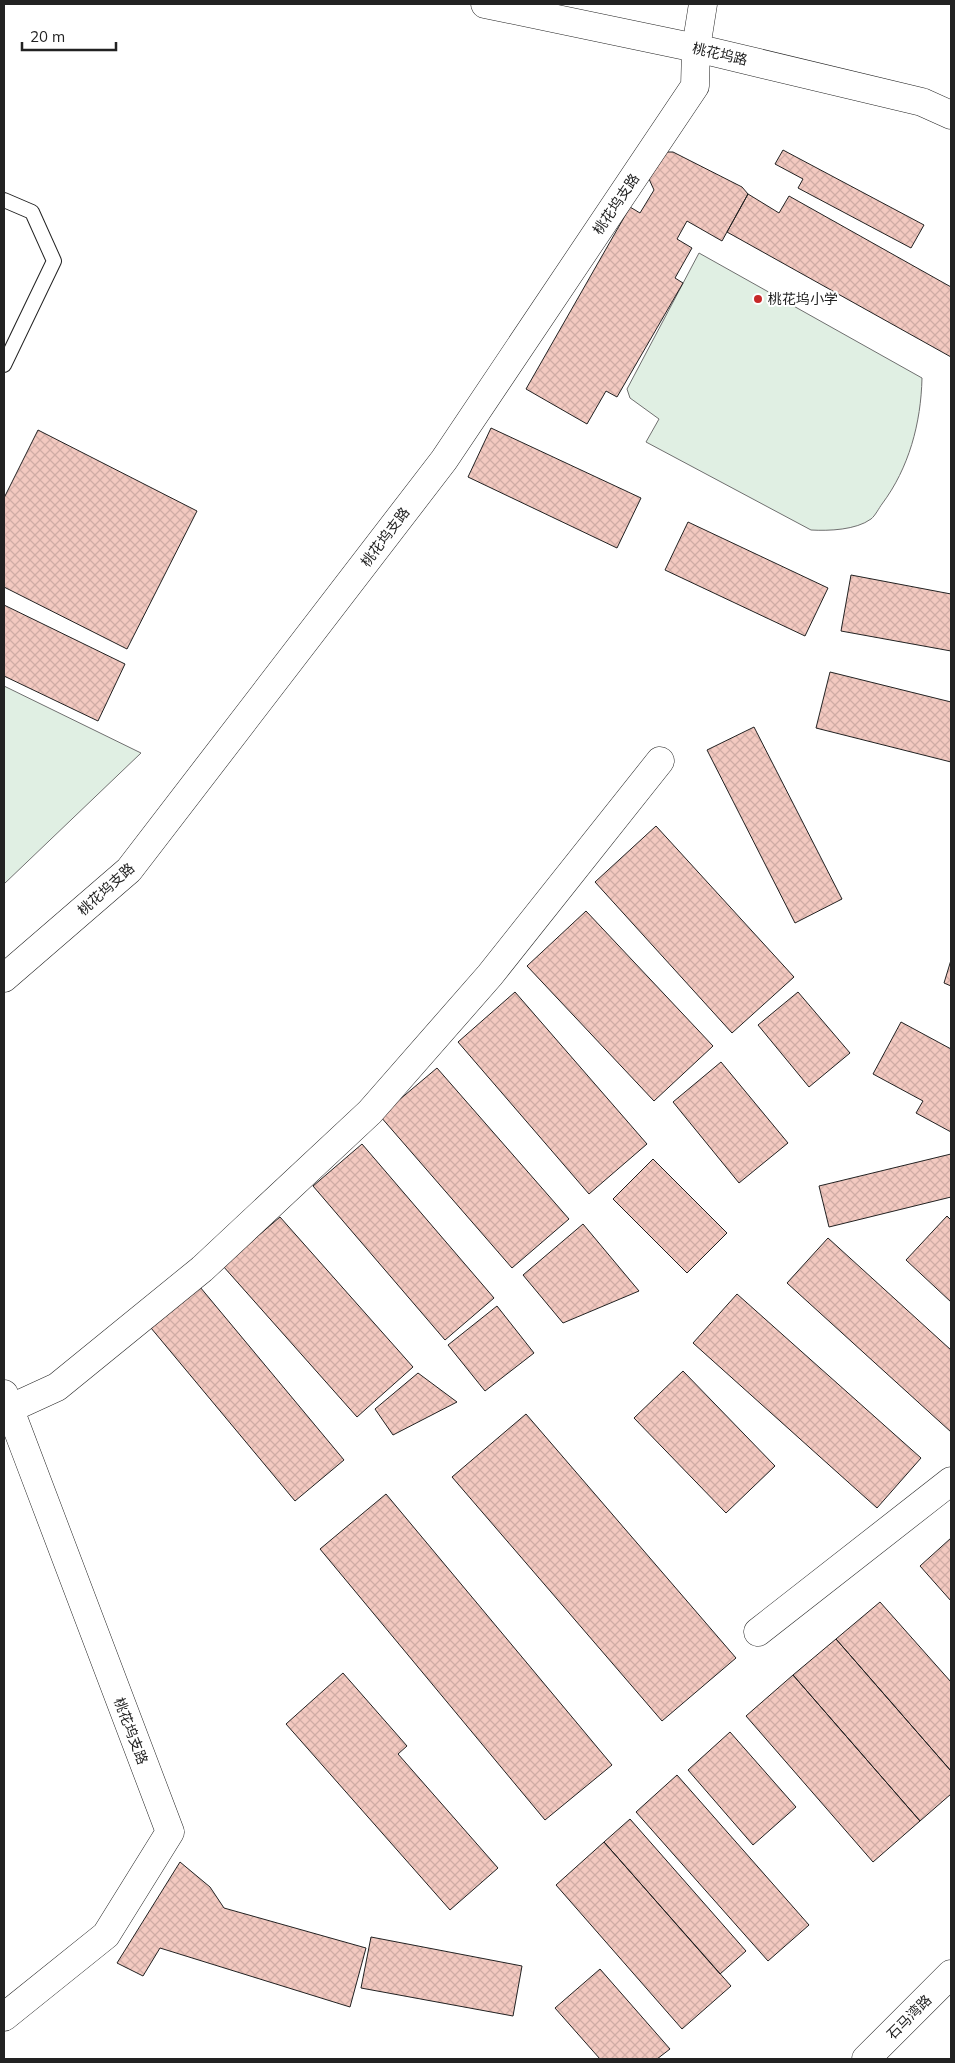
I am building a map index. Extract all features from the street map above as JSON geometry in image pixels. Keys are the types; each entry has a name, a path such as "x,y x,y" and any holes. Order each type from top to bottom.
{"street":[{"name":"桃花坞路","path":"485,4 696,48 922,102 951,115"},
{"name":"桃花坞支路","path":"4,978 129,870 444,460 695,86 696,48 702,4"},
{"path":"7,1401 57,1387 202,1269 370,1112 490,974 660,761"},
{"name":"桃花坞支路","path":"4,2017 106,1935 170,1832 7,1401"},
{"path":"758,1632 951,1481"},
{"name":"石马湾路","path":"866,2059 951,1974"}],"lane":[{"path":"4,200 32,212 54,261 4,365"}],"green space":[{"path":"699,253 922,378 916,428 906,460 891,490 875,514 865,523 850,528 811,530 646,442 659,419 630,398 627,389"},
{"path":"4,686 141,753 4,884"}],"building":[{"path":"783,150 924,225 911,248 798,188 803,179 775,164"},
{"path":"667,152 673,152 742,187 748,194 722,241 687,221 677,239 692,248 675,278 683,283 617,397 606,391 587,424 526,389 630,207 640,213 654,190 649,179"},
{"path":"748,194 779,213 789,196 951,287 951,357 727,232"},
{"path":"491,428 641,498 617,548 468,477"},
{"path":"38,430 197,511 127,649 4,587 4,498"},
{"path":"688,522 828,588 805,636 665,570"},
{"path":"851,575 951,594 951,651 841,631"},
{"path":"4,605 125,664 98,721 4,676"},
{"path":"830,672 951,702 951,762 816,728"},
{"path":"754,727 842,899 795,923 707,750"},
{"path":"656,826 794,977 732,1033 595,882"},
{"path":"586,911 713,1046 654,1101 527,966"},
{"path":"951,960 951,986 944,983"},
{"path":"515,992 647,1144 589,1194 458,1042"},
{"path":"798,992 850,1053 809,1087 758,1025"},
{"path":"901,1022 951,1049 951,1132 916,1113 923,1101 873,1074"},
{"path":"721,1062 788,1143 739,1183 673,1102"},
{"path":"437,1068 569,1219 512,1268 380,1116"},
{"path":"362,1144 494,1298 445,1340 313,1186"},
{"path":"951,1154 951,1197 829,1227 819,1186"},
{"path":"653,1159 727,1233 687,1273 613,1199"},
{"path":"947,1216 951,1220 951,1302 906,1260"},
{"path":"280,1217 413,1367 357,1417 223,1266"},
{"path":"583,1224 639,1291 563,1323 523,1275"},
{"path":"828,1238 951,1350 951,1432 787,1283"},
{"path":"200,1287 344,1460 295,1501 151,1328"},
{"path":"737,1294 921,1458 877,1508 693,1343"},
{"path":"497,1306 534,1353 485,1391 448,1345"},
{"path":"683,1371 775,1466 726,1513 634,1418"},
{"path":"418,1373 457,1402 393,1435 375,1409"},
{"path":"526,1414 736,1658 662,1721 452,1477"},
{"path":"386,1494 612,1765 545,1820 320,1549"},
{"path":"951,1538 951,1601 920,1566"},
{"path":"880,1602 951,1682 951,1771 836,1639"},
{"path":"836,1639 951,1771 951,1794 920,1821 793,1675"},
{"path":"343,1673 407,1746 398,1754 498,1868 450,1910 286,1724"},
{"path":"793,1675 920,1821 873,1862 746,1716"},
{"path":"730,1732 796,1807 753,1845 688,1770"},
{"path":"677,1775 809,1925 768,1961 636,1812"},
{"path":"630,1819 746,1951 720,1974 604,1842"},
{"path":"604,1842 731,1986 682,2029 556,1885"},
{"path":"180,1862 210,1887 224,1908 366,1948 350,2007 160,1948 143,1976 117,1963"},
{"path":"371,1937 522,1966 513,2016 361,1988"},
{"path":"600,1969 670,2049 657,2059 600,2059 555,2008"}],"place":[{"name":"桃花坞小学","path":"758,299"}]}
